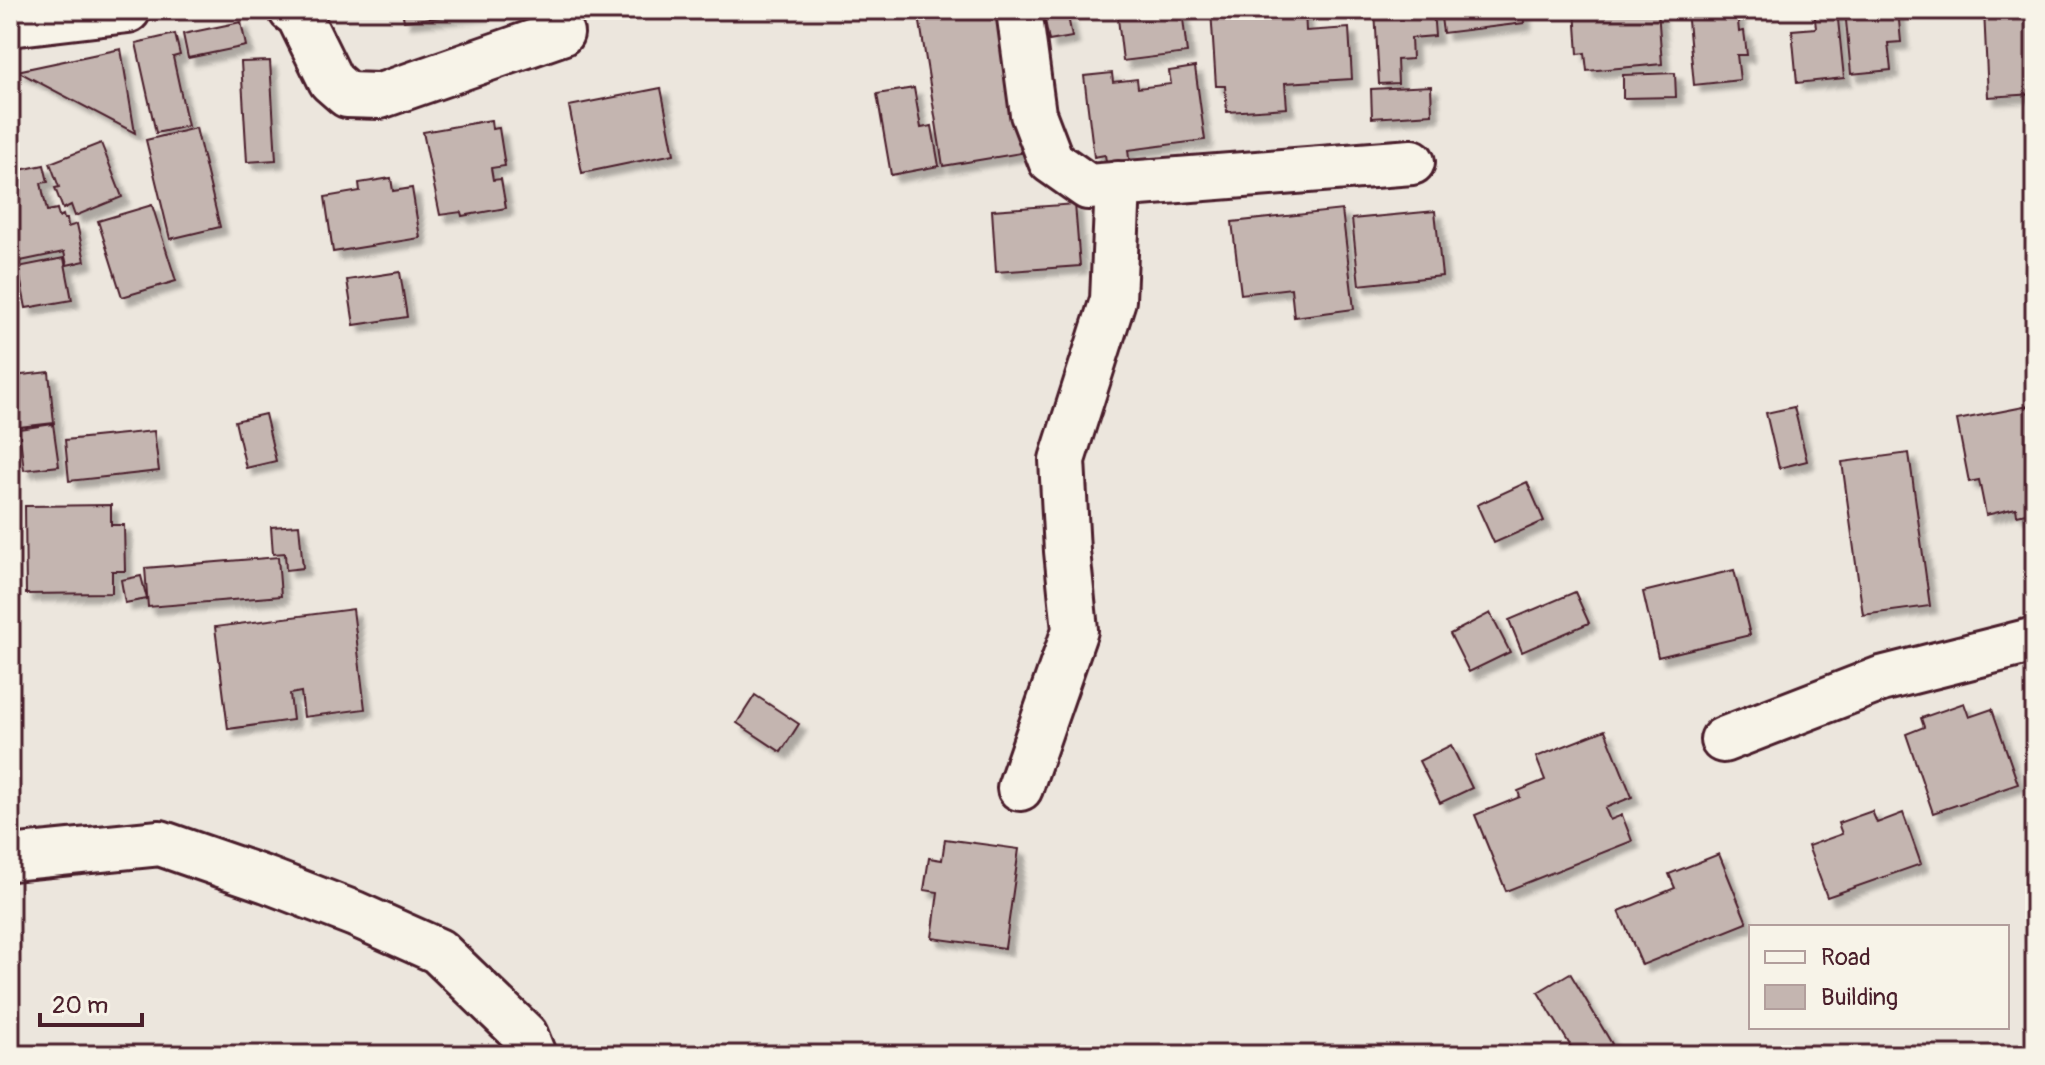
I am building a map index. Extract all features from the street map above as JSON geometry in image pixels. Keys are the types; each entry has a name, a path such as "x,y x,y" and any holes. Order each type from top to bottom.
{"street":[{"path":"10,24 128,10"},
{"path":"291,10 299,16 331,81 347,95 380,96 561,33"},
{"path":"1019,10 1033,114 1051,161 1088,187 1412,162"},
{"path":"1020,788 1075,630 1062,460 1113,300 1118,184"},
{"path":"1723,740 1881,679 2035,640"},
{"path":"10,858 160,843 267,880 438,951 525,1035 533,1055"}],"building":[{"path":"402,10 481,10 481,13 404,21"},
{"path":"918,10 999,10 1021,153 943,166"},
{"path":"1117,10 1182,10 1187,53 1123,61"},
{"path":"1211,10 1305,10 1306,31 1349,28 1352,79 1285,83 1287,108 1227,112 1225,86 1216,86"},
{"path":"1375,10 1433,10 1435,36 1411,38 1412,59 1397,60 1398,83 1379,84"},
{"path":"1440,10 1523,10 1524,23 1443,33"},
{"path":"1575,10 1658,10 1662,64 1587,71 1585,53 1578,54"},
{"path":"1687,10 1737,10 1739,32 1744,31 1747,55 1737,55 1740,80 1694,85"},
{"path":"1814,10 1837,10 1844,78 1797,83 1792,30 1816,28"},
{"path":"1845,10 1898,10 1901,42 1888,43 1891,70 1851,74"},
{"path":"1984,10 2033,10 2035,94 1988,97"},
{"path":"1068,16 1072,37 1049,41 1045,20"},
{"path":"241,22 246,46 188,58 183,34"},
{"path":"175,34 180,55 173,57 188,126 156,133 136,43"},
{"path":"121,49 135,133 17,71"},
{"path":"270,61 276,160 247,162 241,62"},
{"path":"1195,67 1205,140 1128,150 1130,166 1107,168 1105,155 1094,157 1084,76 1112,73 1113,82 1137,79 1138,88 1171,84 1169,71"},
{"path":"1675,73 1676,97 1623,98 1623,75"},
{"path":"1431,86 1432,114 1372,118 1371,89"},
{"path":"661,88 674,154 582,173 569,106"},
{"path":"914,88 921,128 932,126 939,166 891,175 877,94"},
{"path":"491,120 492,129 499,128 505,166 491,168 493,180 501,179 506,208 462,216 461,212 440,215 423,132"},
{"path":"196,128 220,227 170,239 146,140"},
{"path":"101,143 122,197 75,216 71,205 63,209 50,163"},
{"path":"44,165 48,182 41,183 47,211 57,209 59,217 63,215 67,219 68,227 77,224 85,261 67,265 64,252 11,263 10,172"},
{"path":"391,178 393,191 412,188 420,238 333,252 325,197 360,191 359,183"},
{"path":"1075,204 1080,266 996,272 992,210"},
{"path":"152,205 176,281 122,297 98,221"},
{"path":"1342,210 1354,309 1294,317 1291,288 1241,294 1232,222"},
{"path":"1435,211 1442,276 1359,285 1352,219"},
{"path":"64,258 72,300 26,308 18,267"},
{"path":"400,272 407,317 354,325 347,280"},
{"path":"49,372 54,423 19,427 13,376"},
{"path":"2029,406 2035,437 2035,511 2017,515 2016,508 1986,515 1979,480 1969,482 1957,420"},
{"path":"1794,407 1807,461 1779,468 1766,413"},
{"path":"265,414 276,461 246,468 235,421"},
{"path":"53,424 59,466 24,470 19,429"},
{"path":"154,431 159,471 69,481 65,440"},
{"path":"1909,453 1930,606 1863,615 1842,462"},
{"path":"1527,482 1544,521 1494,543 1477,505"},
{"path":"111,505 111,525 124,525 125,571 112,571 112,593 26,594 25,506"},
{"path":"299,525 303,568 286,570 285,553 273,554 271,527"},
{"path":"278,557 281,596 148,607 145,568"},
{"path":"1734,570 1750,635 1658,657 1643,592"},
{"path":"141,576 147,599 125,603 121,580"},
{"path":"1575,592 1589,623 1522,652 1509,620"},
{"path":"353,609 365,709 304,717 301,692 290,694 293,720 228,729 215,627"},
{"path":"1490,613 1510,652 1469,672 1450,634"},
{"path":"755,695 799,724 781,752 737,723"},
{"path":"1964,703 1969,717 1992,709 2018,784 1933,813 1906,734 1924,727 1921,718"},
{"path":"1605,730 1632,797 1605,808 1610,820 1622,815 1632,841 1506,891 1475,815 1520,797 1518,791 1545,780 1536,757"},
{"path":"1451,745 1472,788 1440,803 1419,761"},
{"path":"1872,811 1877,823 1903,813 1921,864 1827,897 1808,846 1842,834 1838,823"},
{"path":"945,839 1019,849 1005,948 932,938 938,892 924,890 929,858 942,860"},
{"path":"1719,854 1747,923 1642,965 1619,911 1675,888 1669,874"},
{"path":"1570,973 1612,1044 1593,1055 1576,1055 1538,992"}]}
